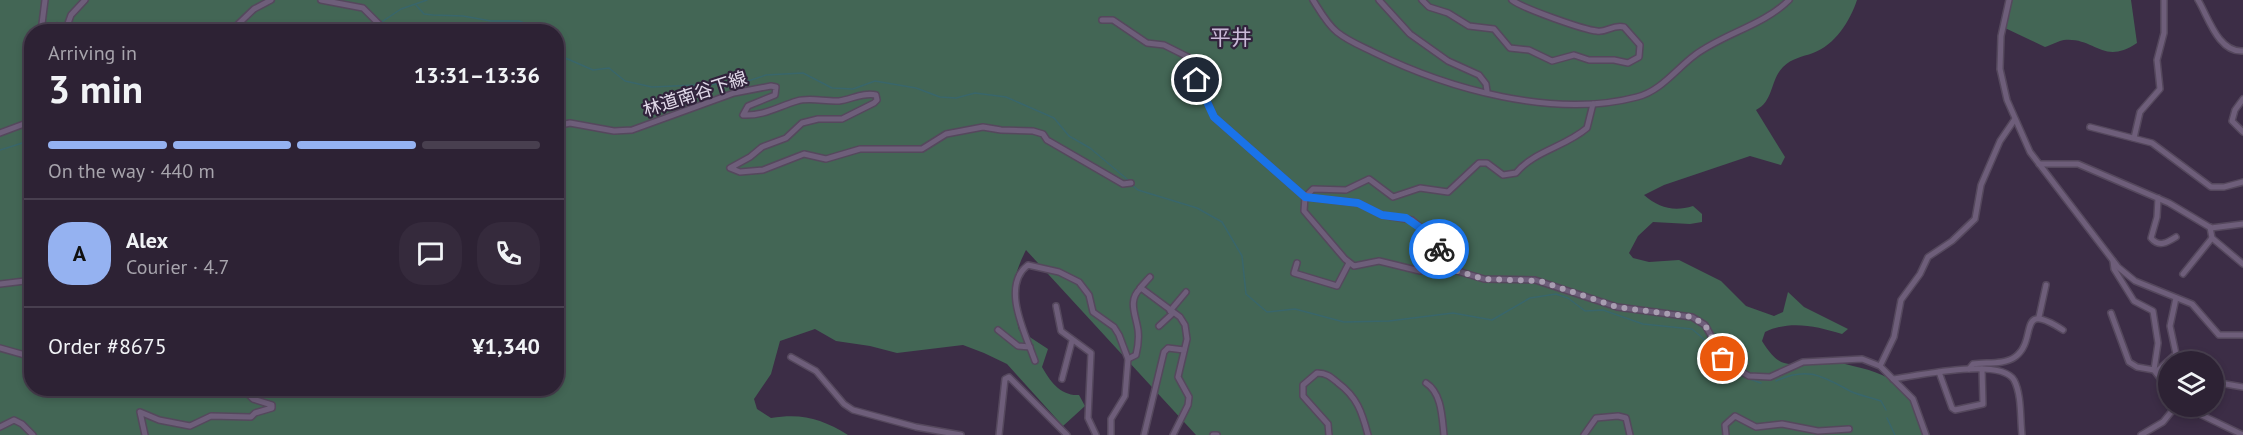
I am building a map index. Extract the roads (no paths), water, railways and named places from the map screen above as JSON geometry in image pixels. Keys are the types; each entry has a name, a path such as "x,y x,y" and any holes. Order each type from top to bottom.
{"street":[{"path":"42,24 45,0"},
{"path":"68,24 71,15 85,0"},
{"path":"238,24 254,9 271,0"},
{"path":"321,0 356,5 380,24"},
{"path":"1312,0 1336,31 1404,67 1533,103 1593,104 1640,97 1668,79 1698,53 1775,12 1789,0"},
{"path":"1379,0 1410,34 1449,61 1479,75 1486,84 1487,91"},
{"path":"1422,0 1429,7 1448,13 1469,26 1494,29 1510,48 1529,50 1548,60 1559,61 1574,55 1589,60 1614,60 1628,63 1639,57 1640,45 1624,27 1615,26 1594,31 1512,0"},
{"path":"2009,0 2001,36 2000,61 2004,87 2025,144 2113,260 2135,281 2198,308 2213,331 2219,335 2243,335"},
{"path":"2134,138 2140,112 2160,89 2157,60 2164,33 2164,0"},
{"path":"2198,0 2213,32 2228,45 2243,51"},
{"path":"1102,20 1113,20 1147,43 1164,45 1188,57 1214,117 1305,197 1358,203 1382,215 1412,220 1434,239 1442,254 1444,267"},
{"name":"林道南谷下線","path":"564,124 570,123 614,131 632,130 734,93 771,86 776,87 775,95 748,106 743,115 757,116 799,100 840,101 870,94 876,95 877,100 874,103 842,119 818,119 802,123 786,138 762,147 730,168 740,171 763,170 804,153 826,159 860,149 922,149 946,134 983,127 1034,131 1123,184 1131,183"},
{"path":"2243,99 2235,110 2232,121 2243,132"},
{"path":"1593,104 1587,128 1565,144 1530,158 1512,175 1503,175 1482,162 1474,166 1448,192 1420,188 1393,196 1369,179 1346,190 1312,189 1305,197 1303,207 1306,214 1349,263 1358,266 1379,261 1420,271 1444,267 1484,279 1540,281 1617,307 1692,317 1705,325 1727,364 1749,376 1770,377 1803,362 1862,359 1880,366 1916,404 1926,435"},
{"path":"1880,366 1894,337 1901,300 1920,274 1928,257 1952,241 1975,219 1983,179 2000,141 2014,119"},
{"path":"0,133 24,124"},
{"path":"2090,127 2152,143 2211,187 2224,187 2243,182"},
{"path":"2039,164 2078,164 2158,198 2210,227 2243,225"},
{"path":"2158,198 2157,217 2151,238 2154,242 2163,244 2176,237"},
{"path":"2210,227 2212,238 2243,264"},
{"path":"2183,274 2212,238"},
{"path":"2113,260 2114,269 2134,301 2153,311 2158,343 2155,371"},
{"path":"1297,263 1294,273 1338,286 1349,263"},
{"path":"1035,361 1016,296 1020,273 1028,265 1033,264 1069,275 1079,282 1089,295 1093,312 1114,327 1119,335 1128,359 1125,396 1111,419 1111,435"},
{"path":"1128,359 1136,355 1138,329 1132,310 1140,288 1150,277"},
{"path":"0,284 24,281"},
{"path":"1969,369 1974,364 2000,362 2015,357 2022,349 2032,322 2039,317 2046,285"},
{"path":"1140,288 1185,325 1187,339 1178,377 1188,394 1189,401 1173,435"},
{"path":"1160,326 1186,292"},
{"path":"2155,371 2176,354 2170,326 2176,298"},
{"path":"1056,306 1061,331 1091,353 1088,418 1096,435"},
{"path":"2111,314 2129,362 2137,367 2155,371 2158,375"},
{"path":"2039,317 2062,330"},
{"path":"998,330 1018,346 1030,347"},
{"path":"1062,380 1072,341"},
{"path":"1144,435 1164,352 1173,347 1184,350"},
{"path":"0,348 24,355"},
{"path":"791,357 816,371 844,404 853,410 916,427 961,435"},
{"path":"1893,379 1969,369 2006,373 2013,379 2016,387 2022,435"},
{"path":"1940,372 1952,408 1955,410 1983,404 1982,369"},
{"path":"1329,435 1328,424 1303,396 1303,385 1317,374 1329,375 1354,397 1360,408 1368,435"},
{"path":"999,435 1005,379 1009,377 1067,435"},
{"path":"1426,383 1432,387 1439,402 1444,435"},
{"path":"2224,384 2243,387"},
{"path":"145,435 140,412 159,420 190,426 205,417 251,417 255,413 272,408 267,403 250,396"},
{"path":"1584,435 1592,420 1618,416 1626,418 1630,435"},
{"path":"1726,435 1728,420 1735,416 1756,428 1782,424 1818,430 1849,429"},
{"path":"2141,435 2163,422 2167,417"},
{"path":"2205,417 2242,435"},
{"path":"0,427 17,421 33,435"}],"waterway":[{"path":"380,23 401,9 427,0"},
{"path":"416,5 424,14 463,16 491,21 519,21 527,24"},
{"path":"564,57 593,70 609,68 625,81 652,87 742,83 766,75 803,73 832,88 853,89 875,81 916,88 940,97 956,98 975,93 1006,97 1054,118 1069,136 1090,148 1128,180"},
{"path":"0,150 24,142"},
{"path":"1131,184 1138,190 1197,208 1222,222 1242,256 1246,294 1267,312 1295,309 1344,322 1389,321 1453,313 1492,320 1530,298 1556,294 1568,298 1585,311 1603,310 1643,324 1692,329 1705,340 1731,372 1761,383"},
{"path":"1776,381 1797,374 1822,377 1854,393 1881,401 1886,410"},
{"path":"1887,418 1895,435"}],"district":[{"name":"平井","path":"1231,38"}]}
